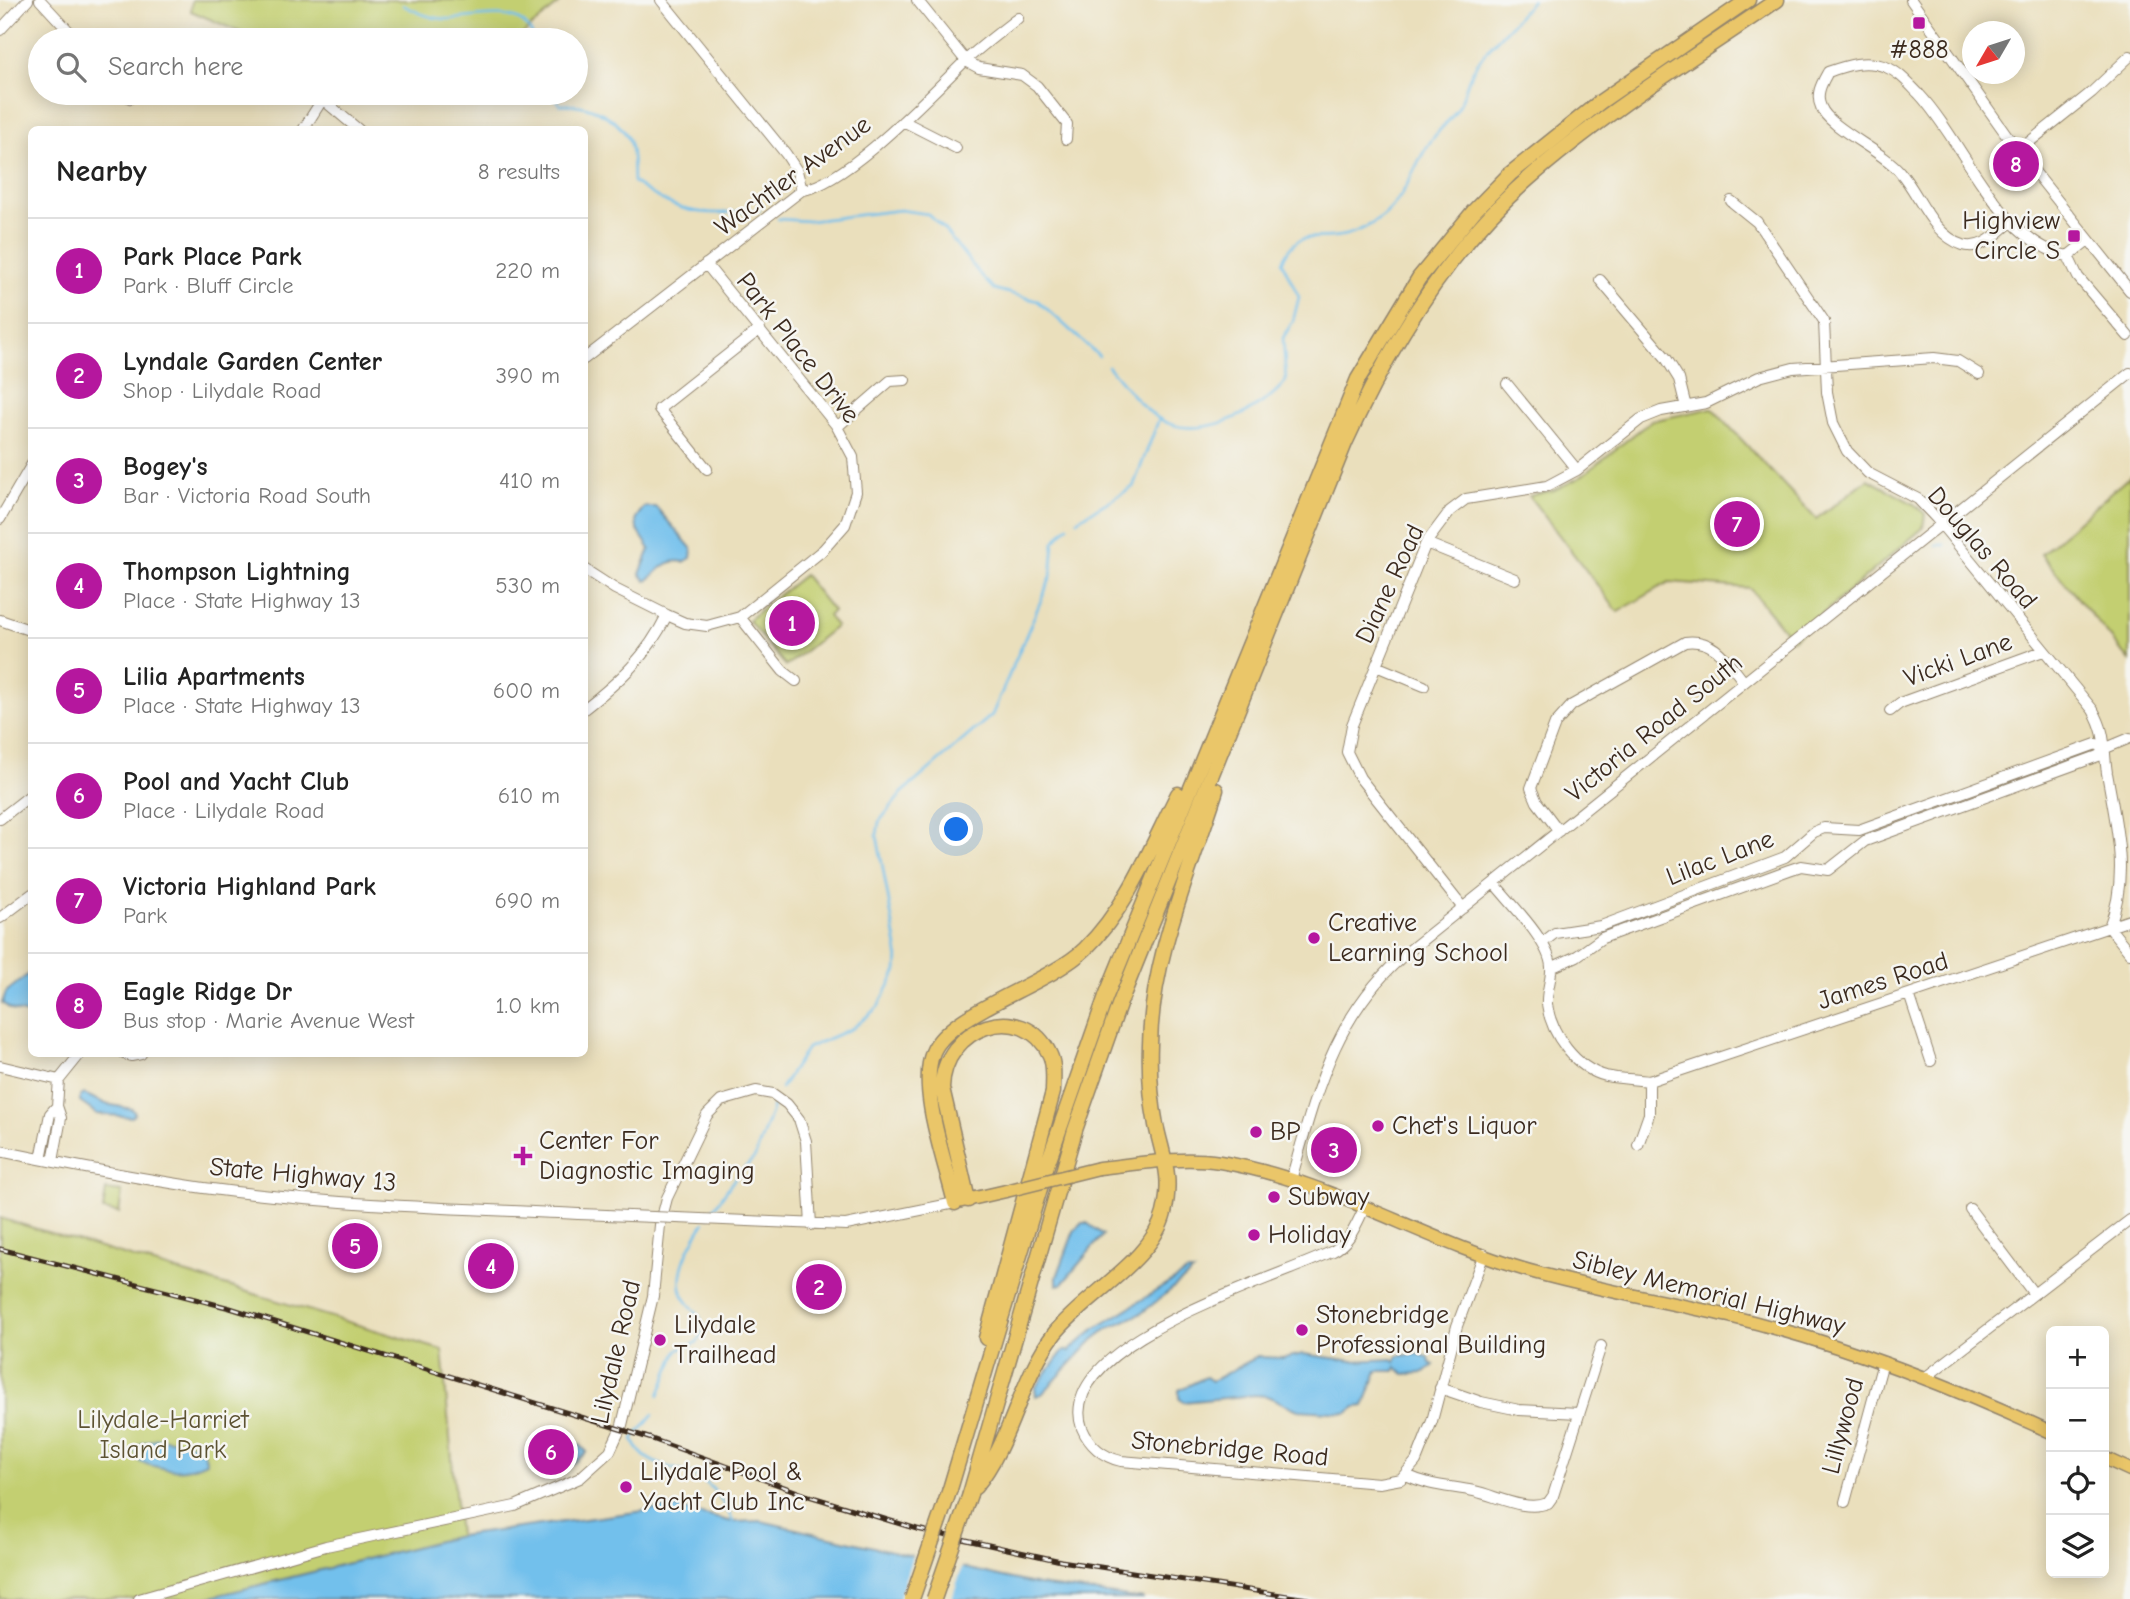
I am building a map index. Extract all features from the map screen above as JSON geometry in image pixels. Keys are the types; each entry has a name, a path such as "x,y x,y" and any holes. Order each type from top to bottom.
{"highway":[{"path":"912,1599 950,1489 1059,1127 1106,996 1358,379 1419,278 1474,211 1510,174 1600,102 1748,0"},
{"path":"934,1599 970,1494 1075,1130 1119,1005 1243,703 1345,443 1373,381 1433,287 1481,226 1527,180 1589,129 1777,0"},
{"path":"970,1494 988,1472 1020,1394 1053,1336 1076,1309 1139,1254 1156,1231 1167,1199 1167,1160 1156,1125 1149,1046 1155,990 1161,960 1243,703"},
{"path":"961,1201 930,1095 928,1073 933,1051 946,1032 965,1018 1057,972 1084,950 1107,925 1126,897 1220,712"},
{"path":"954,1474 959,1431 1022,1215 1053,1092 1051,1056 1034,1035 1013,1026 999,1024 974,1031 953,1049 943,1074 942,1088 961,1201"}],"main road":[{"name":"Sibley Memorial Highway","path":"961,1201 1099,1168 1167,1160 1217,1162 1291,1180 1483,1254 1582,1286 1729,1316 1883,1362 1926,1377 2046,1430"},
{"path":"2109,1460 2130,1471"}],"street":[{"path":"0,30 28,0"},
{"path":"40,0 66,28"},
{"path":"661,0 786,154 797,171 802,190"},
{"path":"917,0 966,61 979,68 1022,75 1037,86 1067,124 1066,139"},
{"path":"1911,0 2018,151 2130,291"},
{"name":"Wachtler Avenue","path":"588,357 706,264 791,202 802,190 814,189 832,178 904,121 966,61 1018,18"},
{"path":"2018,151 2092,92 2130,55"},
{"path":"2010,223 1985,243 1965,246 1949,236 1927,214 1900,172 1884,157 1833,122 1821,108 1819,88 1829,72 1866,62 1887,67 1905,79 1949,131 2010,223 2055,254 2068,256 2088,240"},
{"path":"305,126 315,105"},
{"path":"329,105 354,126"},
{"path":"904,121 956,148"},
{"name":"Douglas Road","path":"1731,201 1757,222 1824,321 1833,423 1847,451 1868,473 1918,499 2092,710 2104,731 2107,771 2121,835 2123,865 2120,896 2109,927"},
{"path":"2068,256 2078,276 2128,336"},
{"name":"Park Place Drive","path":"588,572 615,589 667,615 685,623 707,626 740,617 823,550 845,525 856,492 853,457 837,427 706,264"},
{"path":"1600,281 1666,358 1679,379 1686,407"},
{"path":"707,469 659,409 760,329"},
{"name":"Diane Road","path":"1463,908 1360,778 1347,752 1352,724 1426,543 1450,511 1466,499 1548,486 1577,470 1641,419 1661,411 1706,403 1759,377 1793,368 1934,358 1958,361 1979,374"},
{"name":"Victoria Road South","path":"1291,1180 1331,1053 1350,1017 1375,983 1463,908 2130,373"},
{"path":"837,427 890,381 905,380"},
{"path":"1507,384 1577,470"},
{"path":"0,519 28,471"},
{"path":"1426,543 1515,579"},
{"path":"588,706 627,676 654,642 667,615"},
{"path":"740,617 783,671 796,681"},
{"path":"0,620 28,630"},
{"path":"1559,831 1537,802 1531,788 1555,724 1572,705 1685,642 1699,640 1717,648 1744,682"},
{"name":"Vicki Lane","path":"1890,711 1900,704 2043,651"},
{"path":"1376,666 1424,686"},
{"name":"Lilac Lane","path":"1551,968 1577,956 1602,938 1789,870 1801,866 1828,870 1865,841 2098,755 2106,748 2130,738"},
{"name":"Lilac Lane","path":"1542,943 1555,933 1601,926 1784,857 1814,832 1824,828 1859,830 2096,744 2106,748"},
{"path":"0,819 28,797"},
{"path":"1494,883 1542,943 1551,968 1547,980 1547,1005 1553,1028 1566,1048 1583,1064 1604,1075 1648,1081 1649,1114 1638,1145"},
{"path":"0,918 28,897"},
{"name":"James Road","path":"1648,1081 2130,920"},
{"path":"2109,927 2130,953"},
{"path":"1909,994 1931,1061"},
{"path":"53,1161 61,1118 57,1106 59,1080 78,1057"},
{"path":"0,1066 59,1080"},
{"name":"Lilydale Road","path":"139,1599 326,1546 515,1506 580,1479 610,1451 622,1425 653,1296 660,1225 667,1198 707,1115 721,1101 756,1091 773,1094 787,1104 799,1119 807,1141 811,1226"},
{"path":"41,1159 50,1114 57,1106"},
{"name":"State Highway 13","path":"0,1151 191,1186 370,1204 811,1226 883,1219 961,1201"},
{"name":"Stonebridge Road","path":"1364,1209 1350,1237 1334,1251 1221,1295 1123,1349 1087,1387 1080,1406 1080,1420 1097,1450 1121,1461 1379,1483 1396,1481 1406,1475"},
{"path":"1970,1209 2034,1294"},
{"path":"1926,1377 2130,1220"},
{"path":"1483,1254 1457,1326 1420,1451 1406,1475 1428,1486 1473,1491 1524,1504 1544,1505 1553,1496 1601,1346"},
{"name":"Lillywood","path":"1844,1502 1883,1362"},
{"path":"1440,1388 1480,1402 1519,1410 1579,1413"}],"green space":[{"path":"192,0 563,0 530,28 230,28 191,11"},
{"path":"1712,408 1816,519 1868,479 1914,504 1925,514 1923,528 1792,640 1750,588 1669,582 1618,612 1529,496 1554,490 1579,478 1651,421"},
{"path":"2130,476 2130,661 2041,554"},
{"path":"804,575 833,611 828,616 836,626 786,666 748,620"},
{"path":"106,1190 122,1192 119,1213 103,1210"},
{"name":"Lilydale-Harriet Island Park","path":"0,1218 442,1350 459,1536 203,1599 0,1599"}],"water":[{"path":"644,507 656,507 692,549 691,558 664,566 646,581 640,574 650,549 637,529 636,518"},
{"path":"28,974 28,1014 12,1010 2,1003 6,992"},
{"path":"84,1094 106,1104 132,1109 135,1113 132,1117 97,1114 80,1102 80,1096"},
{"path":"1081,1223 1087,1223 1103,1235 1062,1284 1057,1285 1057,1277 1074,1231"},
{"path":"1187,1272 1193,1272 1142,1313 1107,1329 1093,1340 1042,1394 1036,1396 1035,1388 1064,1350 1069,1351 1096,1328"},
{"path":"1303,1354 1353,1361 1393,1359 1395,1362 1398,1356 1417,1354 1429,1357 1430,1363 1434,1365 1425,1373 1404,1374 1396,1367 1395,1371 1377,1371 1364,1406 1356,1407 1347,1413 1298,1410 1267,1396 1183,1402 1179,1398 1179,1390 1206,1377 1212,1381 1257,1357 1285,1358"},
{"path":"158,1438 195,1446 205,1455 206,1462 173,1470 140,1462 134,1449 142,1443"},
{"path":"579,1444 587,1452 566,1470 558,1462"},
{"path":"673,1507 733,1522 761,1521 1038,1585 1144,1599 203,1599 459,1536"}],"pier":[{"path":"913,1553 963,1564 952,1599 899,1599"}],"waterway":[{"path":"1108,366 1131,394 1158,418 1173,425 1191,428 1227,421 1261,404 1275,393 1286,381 1283,338 1293,321 1299,297 1282,262 1287,252 1302,239 1346,235 1359,230 1377,221 1391,208 1405,189 1427,147 1458,109 1476,65 1532,0"},
{"path":"403,5 438,18 508,16 519,20 528,28"},
{"path":"560,105 569,105"},
{"path":"569,105 589,108 616,123 628,138 631,148 633,182 666,202 707,213 760,210"},
{"path":"778,219 809,221 900,210 928,214 994,289 1038,301 1099,356"},
{"path":"1077,520 1133,487 1159,419"},
{"path":"781,1088 807,1048 853,1028 878,1007 897,971 898,953 877,835 879,822 902,793 992,715 1051,577 1054,542 1068,526"},
{"path":"1936,545 1945,545"},
{"path":"708,1217 735,1178 755,1157 774,1104"},
{"path":"659,1395 677,1351 698,1342 702,1334 700,1318 683,1295 681,1277 690,1248 704,1223"},
{"path":"653,1415 633,1439 638,1450 655,1462 697,1477 706,1483 719,1497 734,1524"}],"railway":[{"path":"0,1249 230,1308 652,1439 809,1496 917,1529 1061,1561 1308,1599"}],"place":[{"name":"#888","path":"1919,23"},
{"name":"Eagle Ridge Dr","path":"2016,164"},
{"name":"Highview Circle S","path":"2074,236"},
{"name":"Victoria Highland Park","path":"1737,524"},
{"name":"Park Place Park","path":"792,623"},
{"name":"Creative Learning School","path":"1314,938"},
{"name":"Chet's Liquor","path":"1378,1126"},
{"name":"BP","path":"1256,1132"},
{"name":"Bogey's","path":"1334,1150"},
{"name":"Center For Diagnostic Imaging","path":"523,1156"},
{"name":"Subway","path":"1274,1197"},
{"name":"Holiday","path":"1254,1235"},
{"name":"Lilia Apartments","path":"355,1246"},
{"name":"Thompson Lightning","path":"491,1266"},
{"name":"Lyndale Garden Center","path":"819,1287"},
{"name":"Stonebridge Professional Building","path":"1302,1330"},
{"name":"Lilydale Trailhead","path":"660,1340"},
{"name":"Pool and Yacht Club","path":"551,1452"},
{"name":"Lilydale Pool & Yacht Club Inc","path":"626,1487"}]}
